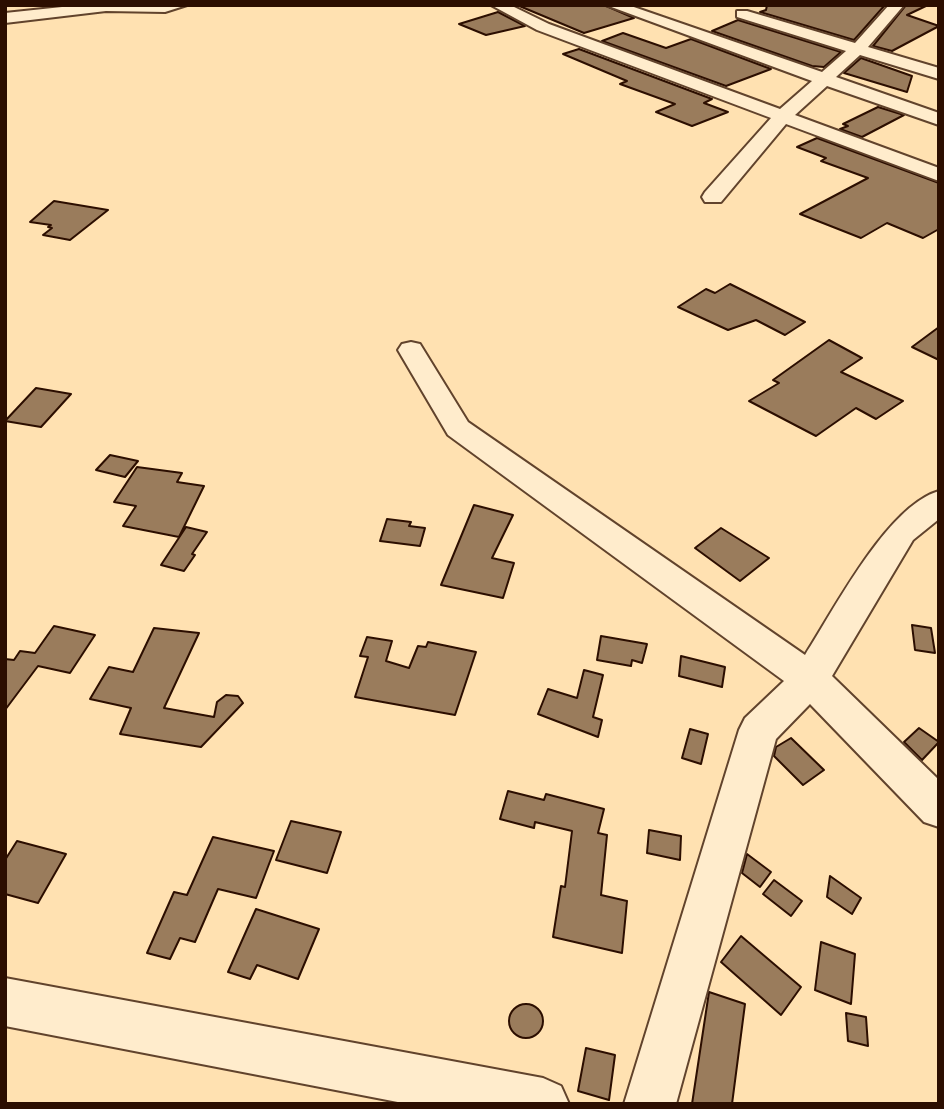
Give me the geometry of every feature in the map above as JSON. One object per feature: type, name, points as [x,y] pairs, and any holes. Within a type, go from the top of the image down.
[{"type":"street","points":[[5,18],[106,7],[165,8],[180,5]]},
{"type":"street","points":[[498,5],[542,27],[939,175]]},
{"type":"street","points":[[612,5],[939,119]]},
{"type":"street","points":[[766,5],[741,14],[939,74]]},
{"type":"street","points":[[713,197],[783,116],[859,48],[897,5]]},
{"type":"street","points":[[411,350],[458,428],[810,679],[939,808]]},
{"type":"street","points":[[650,1104],[759,730],[810,679],[902,532],[939,502]]},
{"type":"street","points":[[5,1002],[543,1104]]},
{"type":"building","points":[[517,5],[604,5],[634,18],[584,33]]},
{"type":"building","points":[[767,5],[885,5],[854,40],[760,12],[766,10]]},
{"type":"building","points":[[906,5],[928,5],[907,15],[939,26],[892,51],[873,46]]},
{"type":"building","points":[[498,12],[525,26],[486,35],[459,24]]},
{"type":"building","points":[[738,20],[841,52],[824,67],[812,66],[712,31]]},
{"type":"building","points":[[623,33],[666,48],[691,39],[771,69],[726,86],[602,41]]},
{"type":"building","points":[[579,49],[712,99],[704,103],[728,112],[692,126],[656,112],[675,104],[620,84],[627,81],[563,54]]},
{"type":"building","points":[[861,58],[912,76],[907,92],[844,73]]},
{"type":"building","points":[[878,107],[904,115],[862,137],[840,129],[848,126],[843,124]]},
{"type":"building","points":[[817,138],[939,183],[939,229],[923,238],[887,223],[861,238],[800,214],[868,178],[821,161],[826,158],[797,147]]},
{"type":"building","points":[[54,201],[108,210],[70,240],[43,235],[52,228],[48,227],[51,225],[30,222]]},
{"type":"building","points":[[730,284],[805,322],[785,335],[756,320],[728,330],[678,307],[706,289],[715,293]]},
{"type":"building","points":[[939,327],[939,360],[912,347]]},
{"type":"building","points":[[829,340],[862,358],[841,372],[903,401],[876,419],[856,408],[816,436],[749,401],[779,383],[773,380]]},
{"type":"building","points":[[36,388],[71,394],[41,427],[5,421]]},
{"type":"building","points":[[110,455],[138,461],[125,477],[96,470]]},
{"type":"building","points":[[137,467],[182,473],[177,482],[204,486],[179,537],[123,526],[136,506],[114,502]]},
{"type":"building","points":[[474,505],[513,515],[492,558],[514,563],[503,598],[441,585]]},
{"type":"building","points":[[387,519],[411,522],[409,526],[425,528],[420,546],[380,541]]},
{"type":"building","points":[[186,527],[207,532],[192,554],[195,555],[184,571],[161,565]]},
{"type":"building","points":[[721,528],[769,558],[740,581],[695,548]]},
{"type":"building","points":[[912,625],[931,628],[935,653],[915,650]]},
{"type":"building","points":[[54,626],[95,635],[70,673],[38,666],[5,710],[5,659],[14,660],[20,651],[35,653]]},
{"type":"building","points":[[154,628],[199,633],[164,708],[214,717],[217,702],[226,695],[238,696],[243,703],[201,747],[120,734],[131,708],[90,699],[109,667],[133,672]]},
{"type":"building","points":[[601,636],[647,644],[642,663],[632,660],[631,666],[597,660]]},
{"type":"building","points":[[367,637],[392,641],[386,661],[409,668],[418,646],[426,647],[428,642],[476,652],[455,715],[355,697],[368,657],[360,656]]},
{"type":"building","points":[[681,656],[725,667],[722,687],[679,676]]},
{"type":"building","points":[[584,670],[603,675],[593,717],[602,720],[598,737],[538,714],[548,689],[577,698]]},
{"type":"building","points":[[919,728],[939,742],[922,760],[904,742]]},
{"type":"building","points":[[690,729],[708,734],[701,764],[682,758]]},
{"type":"building","points":[[791,738],[824,770],[803,785],[774,756],[776,747]]},
{"type":"building","points":[[508,791],[544,800],[546,794],[604,809],[598,833],[607,835],[601,895],[627,901],[622,953],[553,937],[561,886],[565,887],[572,831],[535,822],[534,828],[500,819]]},
{"type":"building","points":[[291,821],[341,832],[327,873],[276,860]]},
{"type":"building","points":[[649,830],[681,836],[680,860],[647,853]]},
{"type":"building","points":[[213,837],[274,851],[256,898],[218,889],[195,942],[180,938],[170,959],[147,953],[174,892],[187,895]]},
{"type":"building","points":[[17,841],[66,854],[38,903],[5,894],[5,860]]},
{"type":"building","points":[[747,854],[771,872],[760,887],[742,873]]},
{"type":"building","points":[[830,876],[861,898],[852,914],[827,897]]},
{"type":"building","points":[[774,880],[802,901],[791,916],[763,894]]},
{"type":"building","points":[[256,909],[319,929],[298,979],[257,965],[250,979],[228,972]]},
{"type":"building","points":[[741,936],[801,987],[781,1015],[721,962]]},
{"type":"building","points":[[821,942],[855,954],[851,1004],[815,990]]},
{"type":"building","points":[[709,992],[745,1004],[732,1104],[692,1104]]},
{"type":"building","points":[[526,1004],[538,1009],[543,1021],[538,1033],[526,1038],[514,1033],[509,1021],[514,1009]]},
{"type":"building","points":[[846,1013],[866,1017],[868,1046],[848,1041]]},
{"type":"building","points":[[586,1048],[615,1055],[609,1100],[578,1091]]}]
